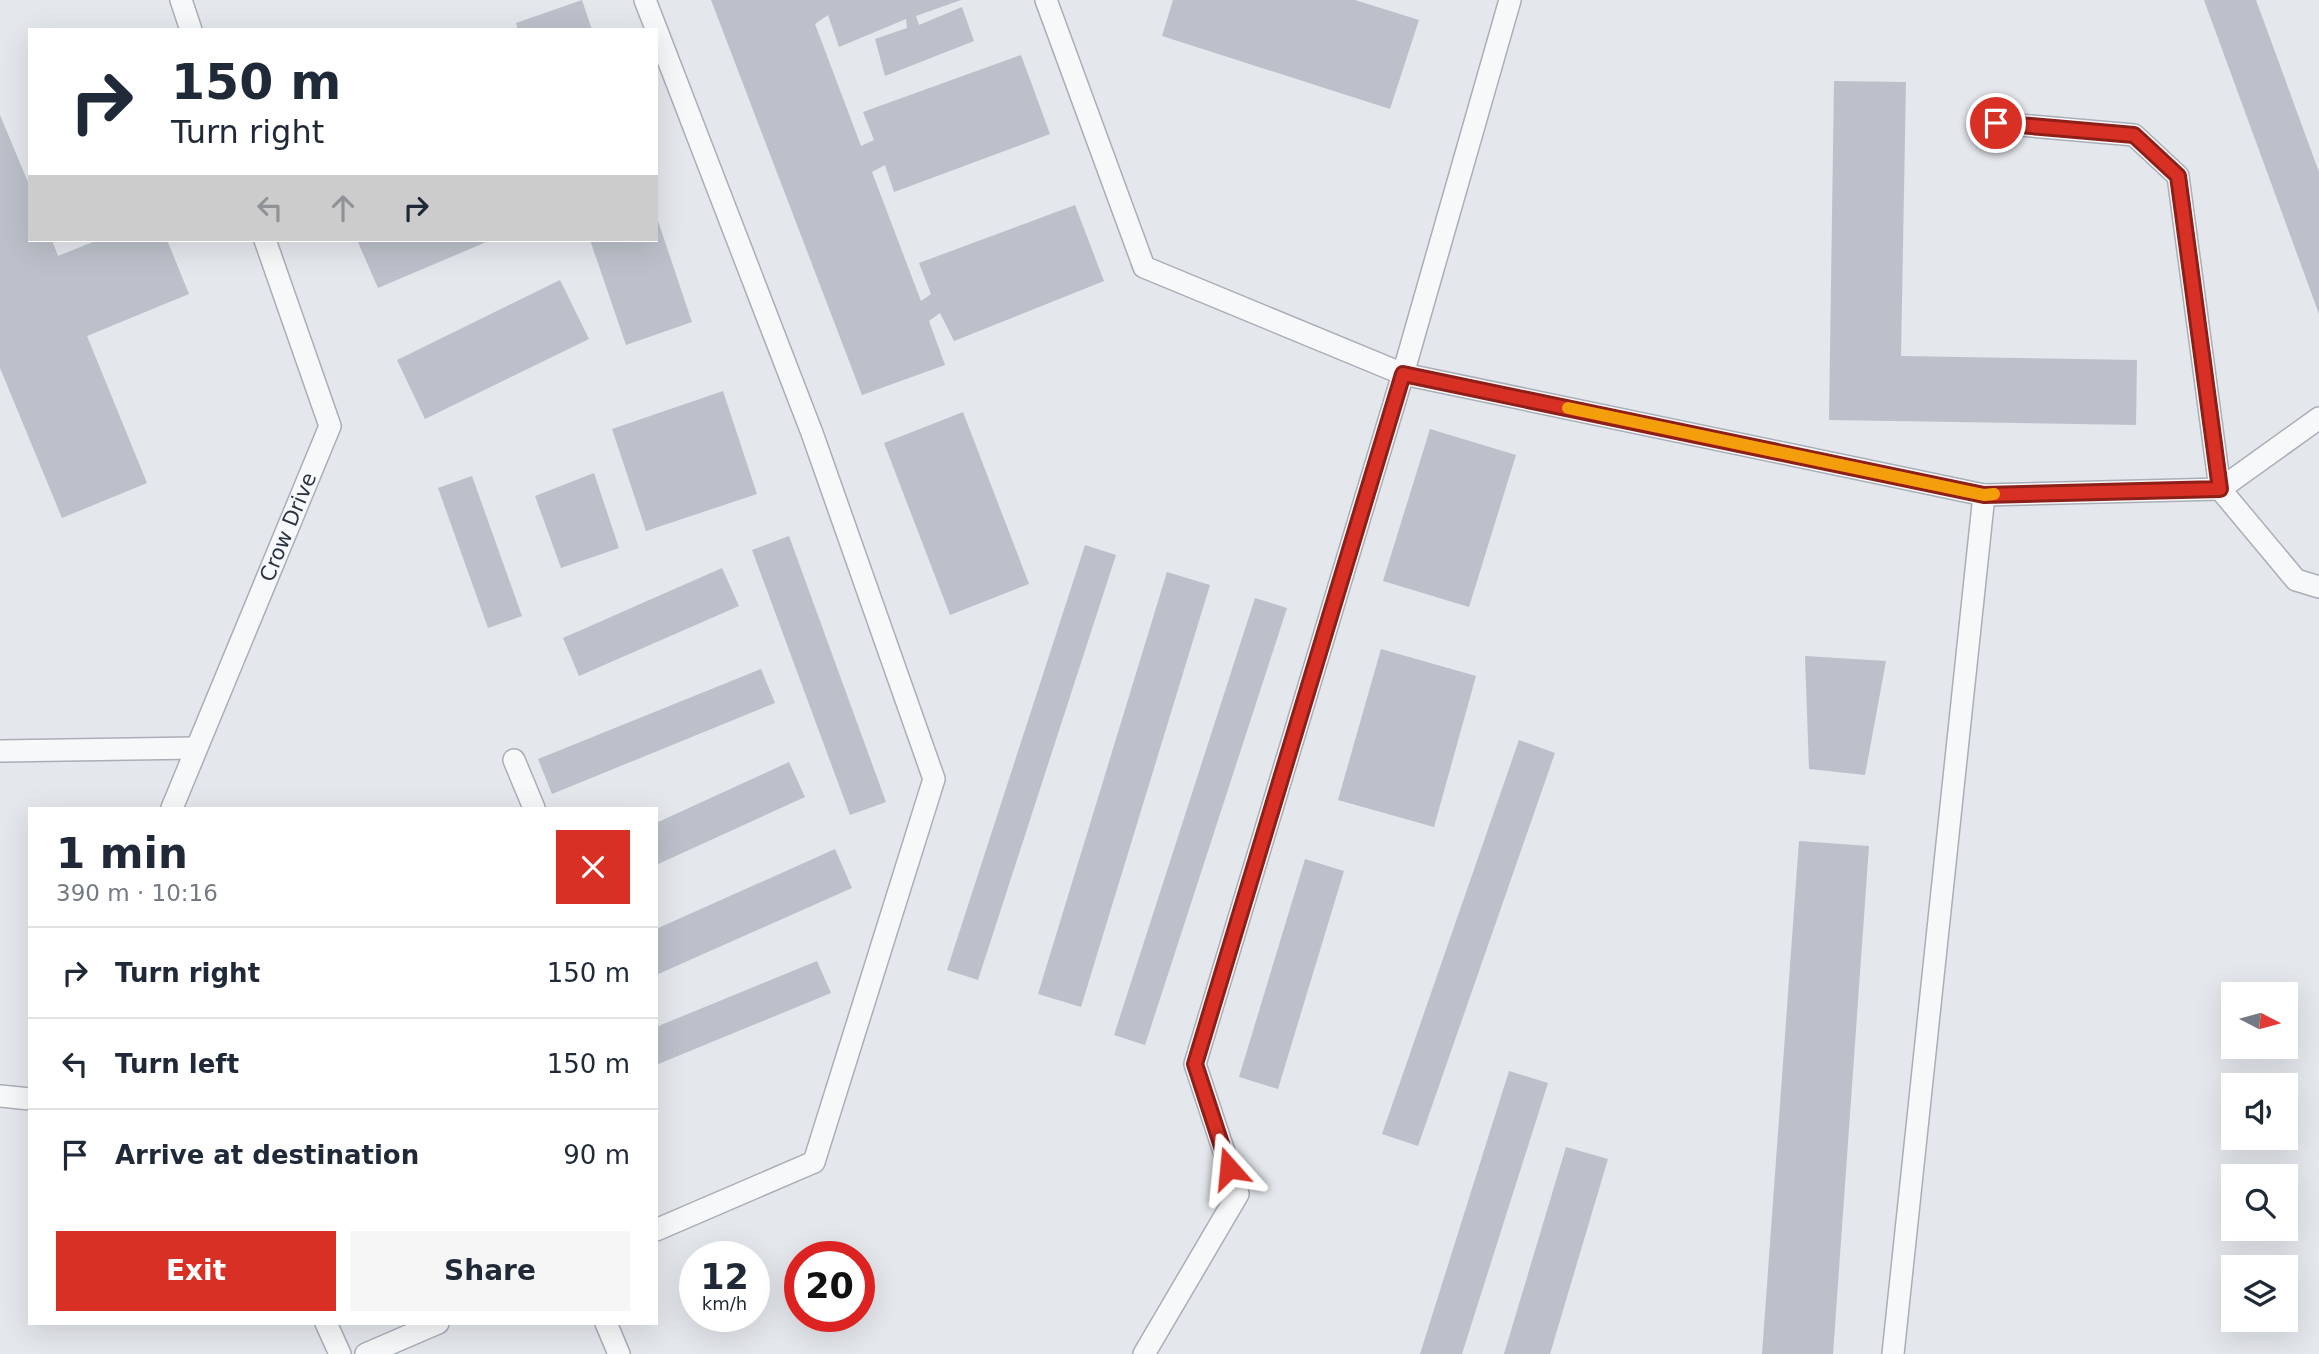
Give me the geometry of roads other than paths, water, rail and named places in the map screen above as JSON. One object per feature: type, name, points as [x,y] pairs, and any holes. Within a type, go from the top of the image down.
[{"type":"lane","points":[[181,0],[190,28]]},
{"type":"lane","points":[[645,0],[656,28]]},
{"type":"lane","points":[[1046,0],[1144,267],[1403,374],[1984,495],[2220,489],[2319,418]]},
{"type":"lane","points":[[1144,1354],[1238,1194],[1195,1064],[1403,374],[1510,0]]},
{"type":"lane","points":[[658,34],[812,433],[933,779],[814,1162],[658,1229]]},
{"type":"lane","points":[[1996,123],[2134,135],[2178,176],[2220,489],[2296,580],[2319,587]]},
{"type":"lane","name":"Crow Drive","points":[[172,807],[330,426],[266,242]]},
{"type":"lane","points":[[1893,1354],[1984,495]]},
{"type":"lane","points":[[0,751],[196,748]]},
{"type":"lane","points":[[514,760],[534,807]]},
{"type":"lane","points":[[0,1096],[28,1099]]},
{"type":"lane","points":[[327,1325],[340,1354]]},
{"type":"lane","points":[[366,1354],[433,1325]]},
{"type":"lane","points":[[607,1325],[619,1354]]}]
